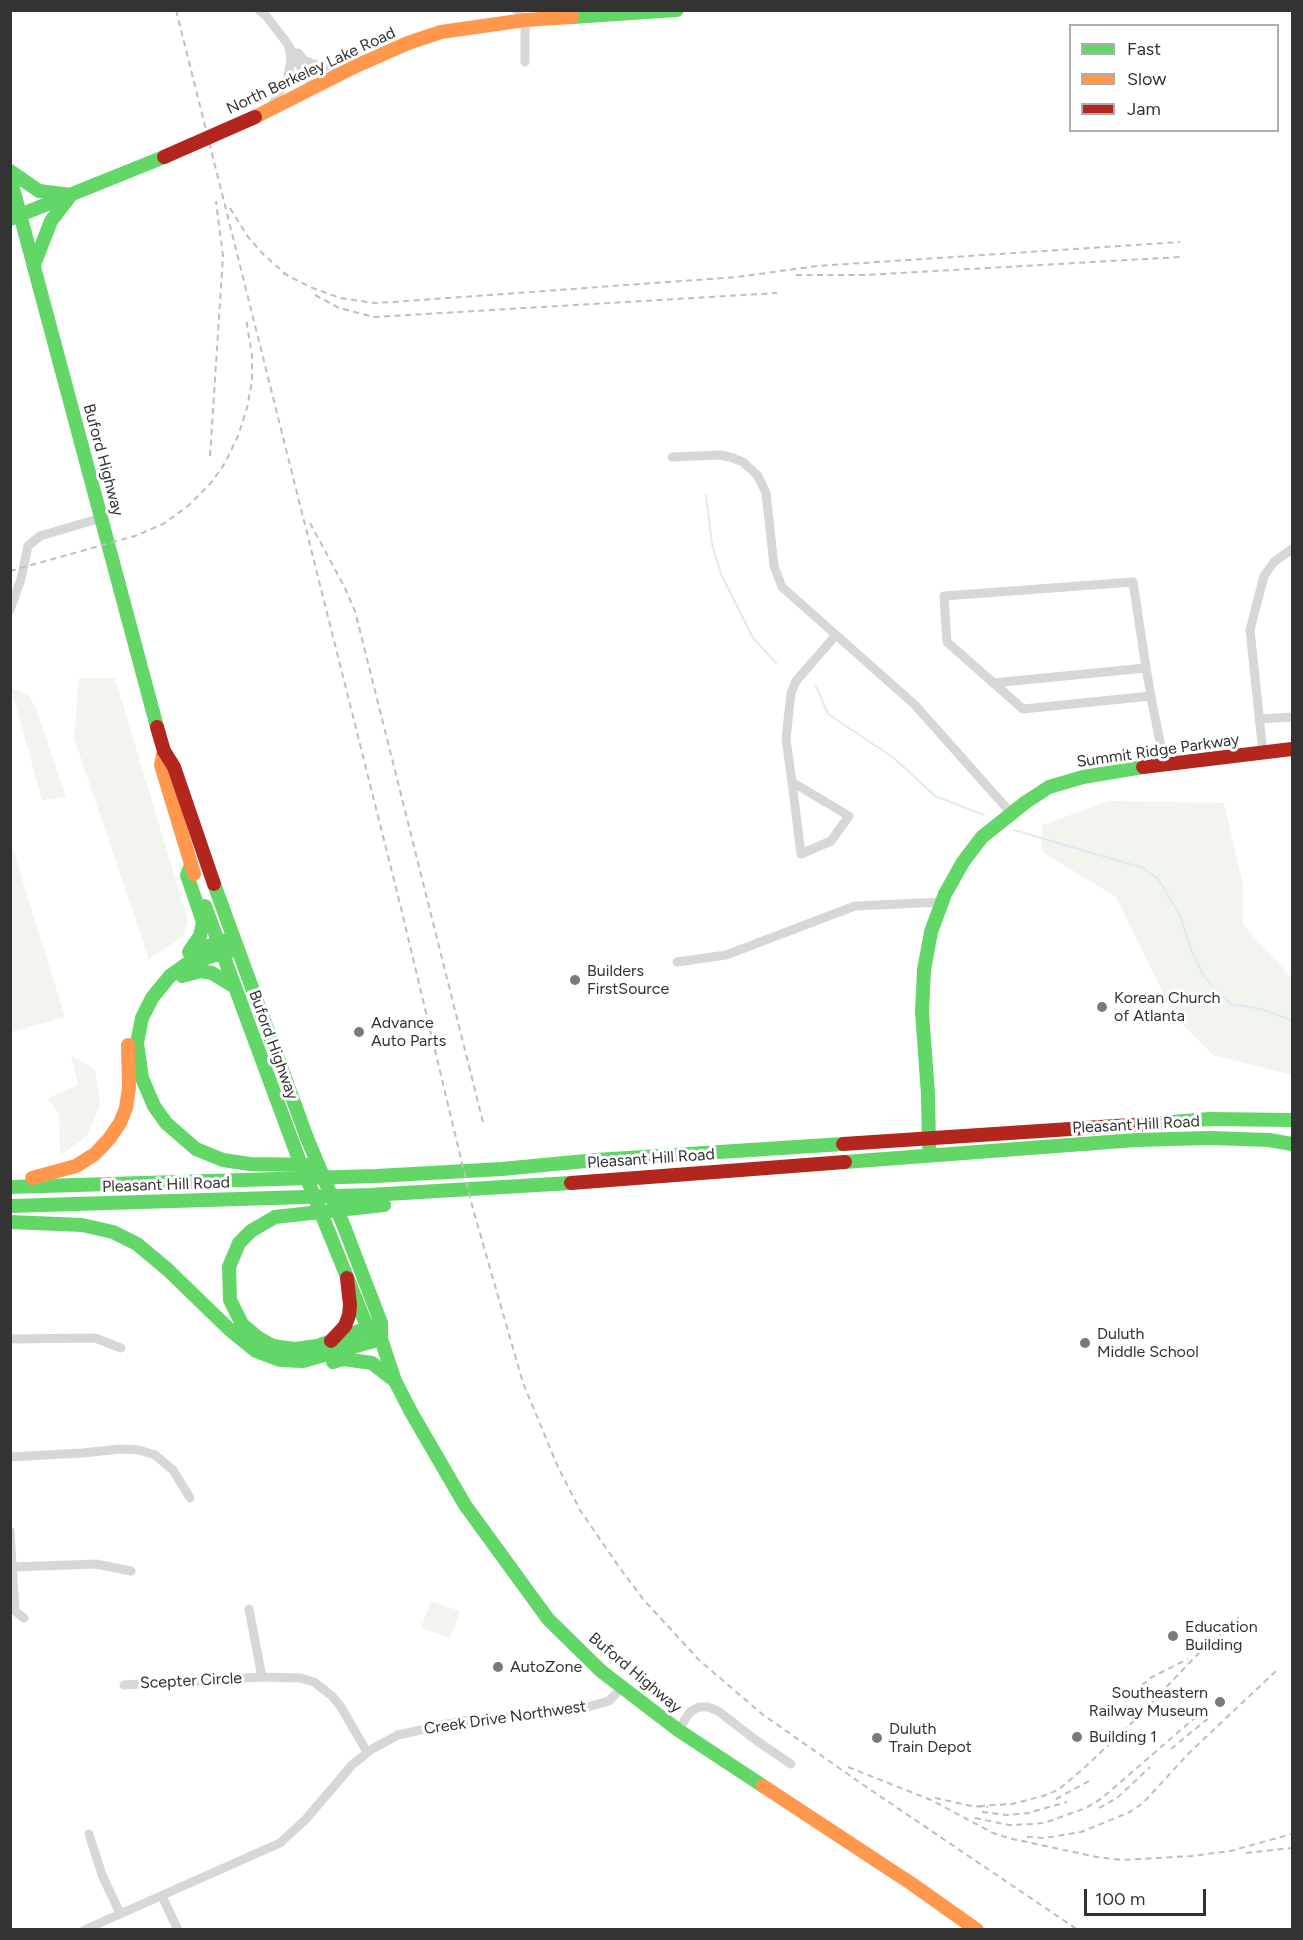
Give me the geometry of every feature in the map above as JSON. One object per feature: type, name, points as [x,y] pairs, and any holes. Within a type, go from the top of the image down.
[{"type":"main road","name":"North Berkeley Lake Road","points":[[16,217],[164,157],[269,111],[356,66],[408,43],[441,32],[521,15],[677,10]]},
{"type":"main road","points":[[10,171],[39,191],[71,195]]},
{"type":"main road","name":"Buford Highway","points":[[10,177],[16,217],[34,265],[164,751],[174,767],[235,944],[307,1138],[381,1323],[381,1339],[395,1381],[426,1440],[465,1505],[500,1556],[548,1619],[601,1671],[678,1730],[977,1929]]},
{"type":"main road","points":[[34,265],[51,221],[71,195]]},
{"type":"main road","name":"Summit Ridge Parkway","points":[[929,1155],[928,1094],[922,1012],[924,970],[932,932],[942,902],[963,862],[982,837],[1011,813],[1049,787],[1071,780],[1119,770],[1293,749]]},
{"type":"main road","name":"Buford Highway","points":[[164,751],[161,765],[191,865],[220,948],[292,1144],[368,1329]]},
{"type":"main road","points":[[10,1185],[76,1166],[96,1154],[120,1123],[126,1108],[129,1088],[128,1036],[134,1011],[144,991],[160,972],[189,952],[200,936],[203,922],[187,875],[191,865]]},
{"type":"main road","points":[[189,952],[235,944]]},
{"type":"main road","points":[[220,948],[188,963],[170,976],[152,998],[142,1018],[137,1042],[142,1078],[154,1106],[166,1123],[196,1149],[223,1160],[250,1164],[502,1169]]},
{"type":"main road","points":[[142,1078],[143,1040],[148,1019],[156,1001],[172,982],[185,974],[201,971],[212,973],[235,987]]},
{"type":"main road","name":"Pleasant Hill Road","points":[[10,1185],[376,1176],[1210,1119],[1293,1120]]},
{"type":"main road","name":"Pleasant Hill Road","points":[[10,1206],[370,1195],[547,1185],[1136,1140],[1209,1138],[1269,1140],[1293,1144]]},
{"type":"main road","points":[[381,1323],[317,1346],[295,1350],[273,1346],[256,1337],[242,1324],[230,1300],[229,1267],[239,1243],[251,1231],[275,1216],[492,1194],[547,1185]]},
{"type":"main road","points":[[10,1222],[82,1225],[113,1232],[137,1244],[167,1269],[230,1330],[256,1351],[279,1360],[303,1362],[381,1339]]},
{"type":"main road","points":[[167,1269],[201,1316],[242,1353],[264,1365],[283,1370],[305,1370],[343,1359],[357,1359],[372,1363],[395,1381]]},
{"type":"main road","points":[[331,1341],[345,1326],[349,1315],[347,1278]]},
{"type":"main road","points":[[368,1329],[381,1339]]},
{"type":"street","points":[[259,10],[305,61],[320,66],[356,66]]},
{"type":"street","points":[[521,15],[525,62]]},
{"type":"street","points":[[287,43],[313,89]]},
{"type":"street","points":[[269,111],[288,77],[291,59],[287,43]]},
{"type":"street","points":[[672,457],[720,454],[743,462],[758,476],[766,493],[774,566],[782,587],[915,705],[1011,813]]},
{"type":"street","points":[[10,610],[21,579],[28,546],[40,536],[101,518]]},
{"type":"street","points":[[1263,753],[1250,630],[1264,576],[1274,562],[1293,549]]},
{"type":"street","points":[[1151,696],[1023,709],[947,642],[944,596],[1133,582],[1146,668],[1165,765]]},
{"type":"street","points":[[792,782],[849,816],[831,842],[801,854],[786,739],[791,693],[796,681],[836,635]]},
{"type":"street","points":[[993,683],[1146,668]]},
{"type":"street","points":[[1259,719],[1293,717]]},
{"type":"street","points":[[677,962],[726,955],[855,906],[942,902]]},
{"type":"street","points":[[10,1339],[95,1338],[121,1348]]},
{"type":"street","points":[[10,1457],[121,1449],[140,1450],[155,1455],[173,1470],[190,1498]]},
{"type":"street","points":[[10,1531],[15,1611],[24,1618]]},
{"type":"street","points":[[12,1567],[96,1564],[131,1570]]},
{"type":"street","name":"Scepter Circle","points":[[124,1685],[262,1677],[249,1609]]},
{"type":"street","points":[[262,1677],[300,1678],[324,1688],[341,1707],[367,1752]]},
{"type":"street","name":"Creek Drive Northwest","points":[[84,1929],[280,1843],[306,1818],[352,1765],[367,1752],[391,1738],[410,1731],[461,1721],[570,1712],[609,1701],[622,1687]]},
{"type":"street","points":[[678,1730],[690,1712],[699,1707],[708,1707],[718,1711],[791,1764]]},
{"type":"street","points":[[89,1834],[102,1875],[120,1913]]},
{"type":"street","points":[[162,1896],[178,1929]]},
{"type":"shaded area","points":[[79,678],[115,678],[188,921],[184,936],[149,959],[74,738]]},
{"type":"shaded area","points":[[11,688],[28,694],[37,711],[66,797],[42,800]]},
{"type":"shaded area","points":[[1110,801],[1224,803],[1243,885],[1243,925],[1292,978],[1292,1075],[1213,1055],[1175,1017],[1116,897],[1041,851],[1042,825]]},
{"type":"shaded area","points":[[11,843],[65,1017],[10,1032]]},
{"type":"shaded area","points":[[71,1055],[95,1070],[100,1104],[88,1135],[60,1156],[59,1115],[48,1098],[78,1085]]},
{"type":"shaded area","points":[[431,1601],[460,1611],[450,1638],[421,1628]]},
{"type":"waterway","points":[[706,495],[712,544],[721,574],[753,638],[776,663]]},
{"type":"waterway","points":[[816,686],[828,714],[894,758],[935,796],[984,815]]},
{"type":"waterway","points":[[1014,830],[1143,868],[1157,878],[1165,890],[1181,918],[1202,973],[1215,990],[1231,1004],[1261,1009],[1292,1020]]},
{"type":"railway","points":[[176,10],[400,904],[473,1209],[523,1383],[558,1467],[580,1510],[619,1567],[643,1599],[699,1660],[762,1714],[1078,1930]]},
{"type":"railway","points":[[210,456],[223,256],[216,201]]},
{"type":"railway","points":[[230,208],[248,237],[290,278]]},
{"type":"railway","points":[[283,273],[310,287],[340,298],[375,303],[737,277],[817,266],[1180,242]]},
{"type":"railway","points":[[796,275],[865,275],[1181,257]]},
{"type":"railway","points":[[315,295],[339,308],[374,317],[777,293]]},
{"type":"railway","points":[[10,571],[135,536],[163,524],[188,506],[211,483],[225,463],[238,436],[247,408],[252,381],[252,356],[246,318]]},
{"type":"railway","points":[[310,523],[355,611],[483,1122]]},
{"type":"railway","points":[[979,1806],[1012,1804],[1058,1790],[1138,1717],[1194,1658],[1239,1617]]},
{"type":"railway","points":[[1125,1698],[1152,1677],[1188,1659]]},
{"type":"railway","points":[[1027,1837],[1044,1838],[1081,1832],[1130,1812],[1143,1803],[1190,1752],[1277,1670]]},
{"type":"railway","points":[[1180,1698],[1189,1692]]},
{"type":"railway","points":[[975,1818],[1009,1825],[1035,1824],[1086,1808],[1102,1798],[1197,1716]]},
{"type":"railway","points":[[1171,1749],[1211,1716]]},
{"type":"railway","points":[[848,1767],[931,1800],[993,1833],[1097,1857],[1122,1860],[1192,1856],[1230,1851],[1292,1834]]},
{"type":"railway","points":[[1099,1808],[1117,1798],[1150,1767]]},
{"type":"railway","points":[[1056,1799],[1091,1780]]},
{"type":"railway","points":[[935,1798],[988,1807]]},
{"type":"railway","points":[[982,1812],[1007,1815],[1028,1813],[1067,1802]]},
{"type":"railway","points":[[1246,1853],[1292,1848]]},
{"type":"traffic: fast","points":[[572,17],[677,10]]},
{"type":"traffic: fast","points":[[10,219],[164,157]]},
{"type":"traffic: fast","points":[[10,171],[39,191],[71,195]]},
{"type":"traffic: fast","points":[[10,177],[157,727]]},
{"type":"traffic: fast","points":[[34,265],[51,221],[71,195]]},
{"type":"traffic: fast","points":[[929,1147],[922,1012],[924,970],[931,932],[945,894],[963,862],[982,837],[1049,787],[1083,777],[1143,767]]},
{"type":"traffic: fast","points":[[189,952],[200,936],[203,922],[187,875],[191,865]]},
{"type":"traffic: fast","points":[[214,884],[307,1138]]},
{"type":"traffic: fast","points":[[205,906],[298,1157]]},
{"type":"traffic: fast","points":[[190,952],[234,938]]},
{"type":"traffic: fast","points":[[237,949],[188,963],[170,976],[152,998],[142,1018],[137,1043],[142,1078],[154,1106],[166,1123],[196,1149],[223,1160],[250,1164],[318,1165]]},
{"type":"traffic: fast","points":[[182,976],[201,971],[212,973],[235,987]]},
{"type":"traffic: fast","points":[[1146,1124],[1210,1119],[1292,1120]]},
{"type":"traffic: fast","points":[[307,1138],[345,1229]]},
{"type":"traffic: fast","points":[[845,1162],[1136,1140],[1210,1138],[1269,1140],[1292,1144]]},
{"type":"traffic: fast","points":[[10,1187],[376,1176],[843,1144]]},
{"type":"traffic: fast","points":[[298,1157],[330,1235]]},
{"type":"traffic: fast","points":[[10,1206],[370,1195],[571,1183]]},
{"type":"traffic: fast","points":[[381,1323],[317,1346],[295,1349],[273,1346],[257,1337],[242,1324],[230,1300],[229,1267],[239,1243],[251,1231],[275,1217],[384,1205]]},
{"type":"traffic: fast","points":[[10,1222],[82,1225],[113,1232],[137,1244],[167,1269],[230,1330],[256,1351],[280,1360],[303,1361],[381,1339]]},
{"type":"traffic: fast","points":[[345,1229],[381,1323],[381,1339],[395,1381],[411,1412],[465,1505],[548,1619],[601,1671],[678,1730],[763,1786]]},
{"type":"traffic: fast","points":[[330,1235],[368,1329],[376,1335]]},
{"type":"traffic: fast","points":[[333,1362],[343,1359],[372,1363],[395,1381]]},
{"type":"traffic: slow","points":[[255,117],[356,66],[408,43],[441,32],[525,20],[572,17]]},
{"type":"traffic: slow","points":[[164,751],[161,765],[194,874]]},
{"type":"traffic: slow","points":[[32,1178],[76,1166],[95,1154],[109,1139],[120,1123],[126,1108],[129,1088],[128,1045]]},
{"type":"traffic: slow","points":[[763,1786],[912,1884],[977,1930]]},
{"type":"traffic: jam","points":[[164,157],[255,117]]},
{"type":"traffic: jam","points":[[157,727],[164,751],[174,767],[214,884]]},
{"type":"traffic: jam","points":[[1143,767],[1292,749]]},
{"type":"traffic: jam","points":[[843,1144],[1146,1124]]},
{"type":"traffic: jam","points":[[571,1183],[845,1162]]},
{"type":"traffic: jam","points":[[331,1341],[345,1326],[349,1315],[347,1278]]},
{"type":"place","name":"Builders FirstSource","points":[[575,980]]},
{"type":"place","name":"Korean Church of Atlanta","points":[[1102,1007]]},
{"type":"place","name":"Advance Auto Parts","points":[[359,1032]]},
{"type":"place","name":"Duluth Middle School","points":[[1085,1343]]},
{"type":"place","name":"Education Building","points":[[1173,1636]]},
{"type":"place","name":"AutoZone","points":[[498,1667]]},
{"type":"place","name":"Southeastern Railway Museum","points":[[1220,1702]]},
{"type":"place","name":"Building 1","points":[[1077,1737]]},
{"type":"place","name":"Duluth Train Depot","points":[[877,1738]]}]
